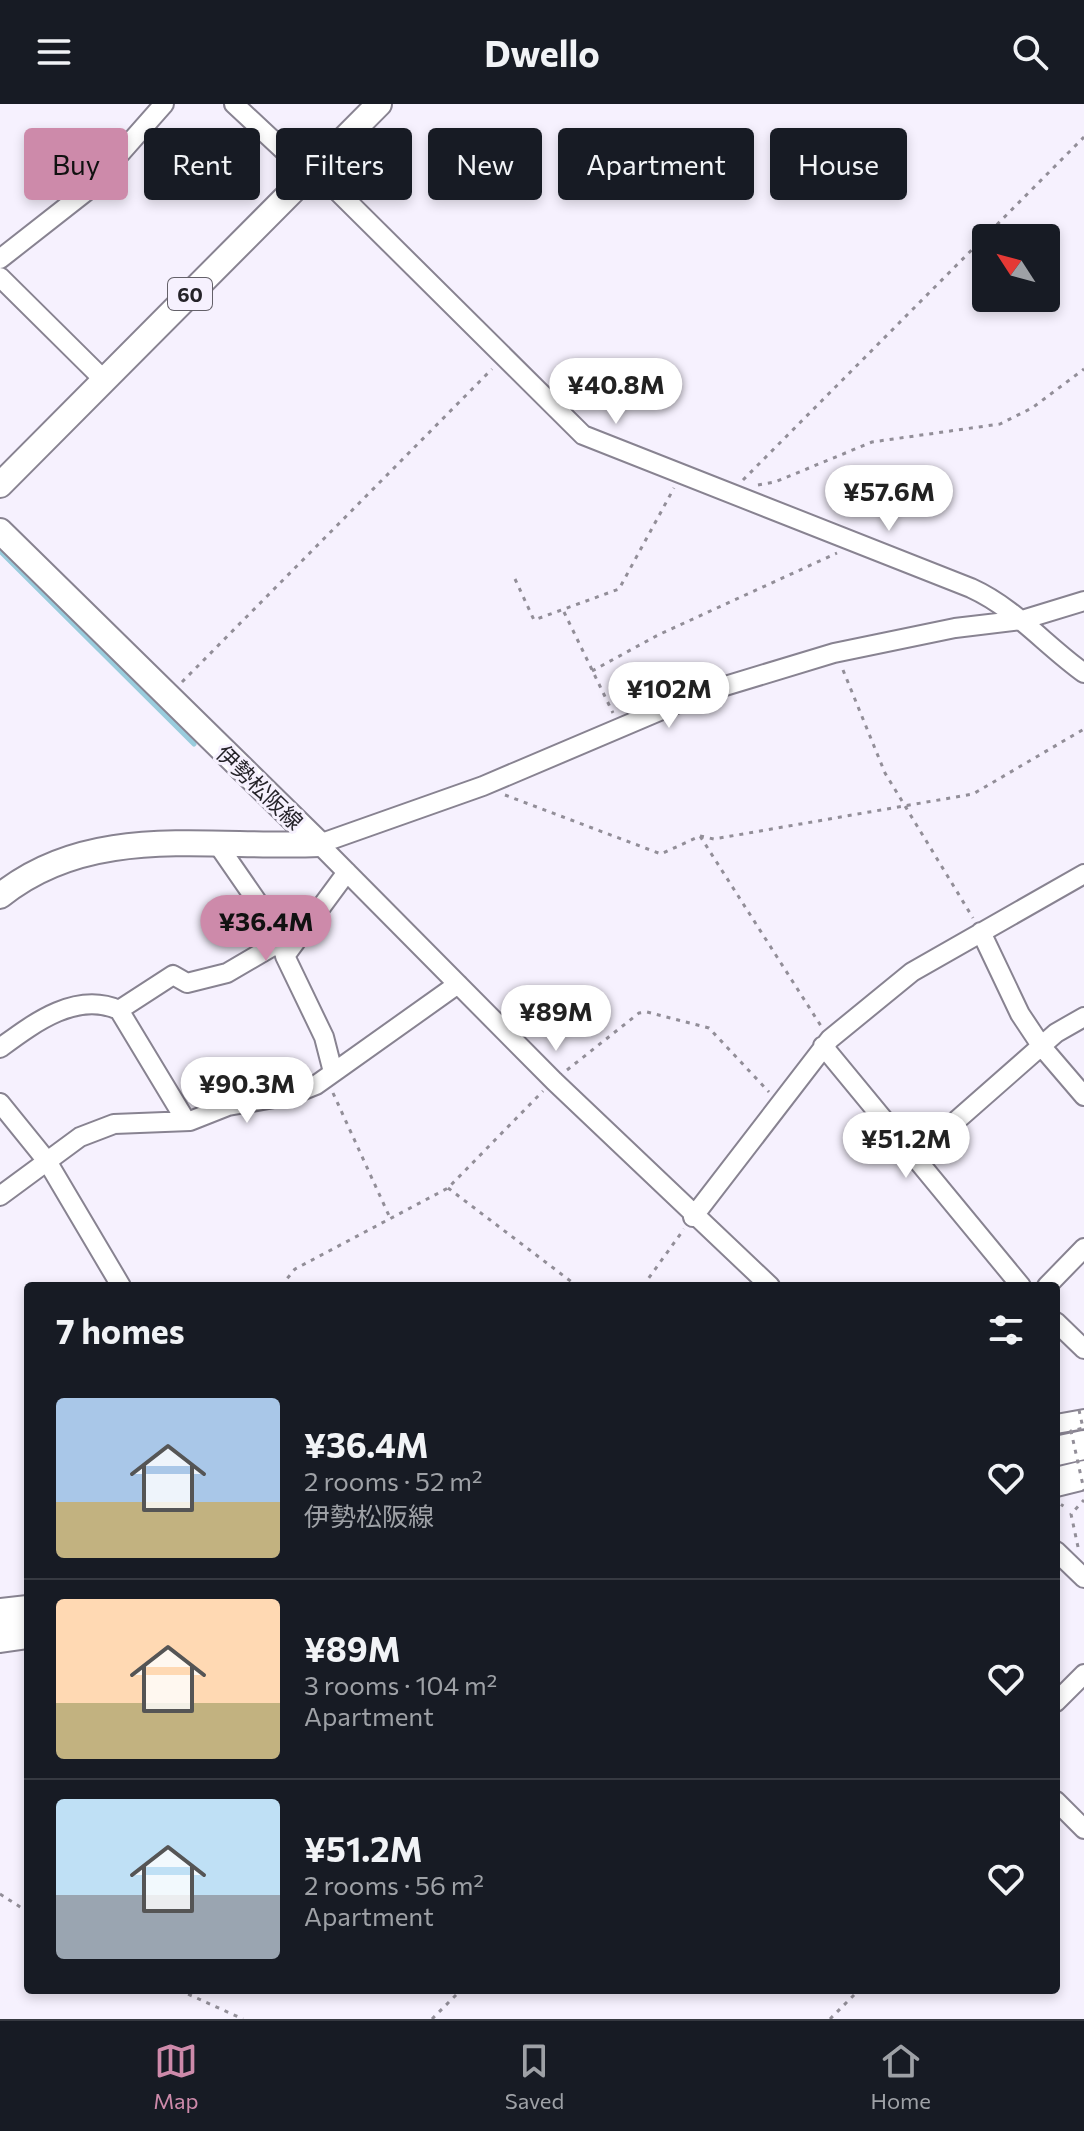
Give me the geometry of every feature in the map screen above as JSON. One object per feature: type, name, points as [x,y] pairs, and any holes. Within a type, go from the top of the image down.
[{"type":"highway","points":[[1060,1450],[1084,1445]]},
{"type":"highway","points":[[1060,1481],[1084,1475]]},
{"type":"highway","points":[[0,1613],[24,1610]]},
{"type":"highway","points":[[0,1638],[24,1635]]},
{"type":"main road","name":"60","points":[[355,128],[379,104]]},
{"type":"main road","name":"60","points":[[0,485],[284,200]]},
{"type":"main road","name":"伊勢松阪線","points":[[0,531],[319,844]]},
{"type":"main road","name":"伊勢松阪線","points":[[0,896],[33,873],[84,853],[145,843],[319,844]]},
{"type":"street","points":[[0,259],[88,190],[164,104]]},
{"type":"street","points":[[234,104],[276,141]]},
{"type":"street","points":[[341,200],[583,435],[981,592],[1001,602],[1044,644],[1084,673]]},
{"type":"street","points":[[0,277],[104,380]]},
{"type":"street","points":[[766,1282],[693,1217],[554,1081],[319,844],[483,786],[702,693],[834,653],[955,628],[1022,620],[1084,601]]},
{"type":"street","points":[[218,845],[274,926],[324,1037],[330,1075]]},
{"type":"street","points":[[119,1010],[173,975],[187,983],[227,973],[283,949],[347,872]]},
{"type":"street","points":[[693,1217],[826,1042],[912,972],[1054,895],[1084,874]]},
{"type":"street","points":[[981,932],[1020,1014],[1042,1047],[1084,1096]]},
{"type":"street","points":[[0,1196],[80,1137],[114,1124],[144,1120],[186,1121],[228,1106],[291,1095],[330,1075],[458,984]]},
{"type":"street","points":[[0,1048],[27,1028],[63,1009],[90,1003],[119,1010],[186,1121]]},
{"type":"street","points":[[915,1157],[1056,1033],[1084,1017]]},
{"type":"street","points":[[826,1042],[1018,1282]]},
{"type":"street","points":[[0,1103],[47,1161],[119,1282]]},
{"type":"street","points":[[1051,1282],[1084,1248]]},
{"type":"street","points":[[1060,1326],[1084,1349]]},
{"type":"street","points":[[1060,1422],[1082,1414]]},
{"type":"street","points":[[1060,1555],[1078,1573]]},
{"type":"street","points":[[1060,1698],[1084,1674]]},
{"type":"street","points":[[1060,1805],[1084,1829]]},
{"type":"path","points":[[1084,137],[739,483],[748,487],[775,482],[890,438],[1000,424],[1032,408],[1084,371]]},
{"type":"path","points":[[168,696],[503,358]]},
{"type":"path","points":[[515,579],[534,620],[564,612],[619,589],[682,475]]},
{"type":"path","points":[[592,671],[715,607],[859,544]]},
{"type":"path","points":[[564,612],[620,728]]},
{"type":"path","points":[[834,653],[885,773],[981,932]]},
{"type":"path","points":[[483,786],[661,854],[700,836],[714,839],[973,794],[1084,729]]},
{"type":"path","points":[[700,836],[826,1042]]},
{"type":"path","points":[[284,1282],[295,1269],[448,1188],[554,1081],[639,1013],[647,1012],[709,1028],[780,1103]]},
{"type":"path","points":[[330,1075],[391,1220]]},
{"type":"path","points":[[448,1188],[572,1282]]},
{"type":"path","points":[[646,1282],[693,1217]]},
{"type":"path","points":[[1082,1414],[1083,1428],[1071,1431],[1084,1490]]},
{"type":"path","points":[[1078,1573],[1080,1557],[1071,1514],[1084,1500]]},
{"type":"path","points":[[0,1894],[24,1909]]},
{"type":"path","points":[[188,1994],[243,2019]]},
{"type":"path","points":[[432,2019],[457,1994]]},
{"type":"path","points":[[830,2019],[855,1994]]},
{"type":"waterway","points":[[0,551],[194,744]]}]
